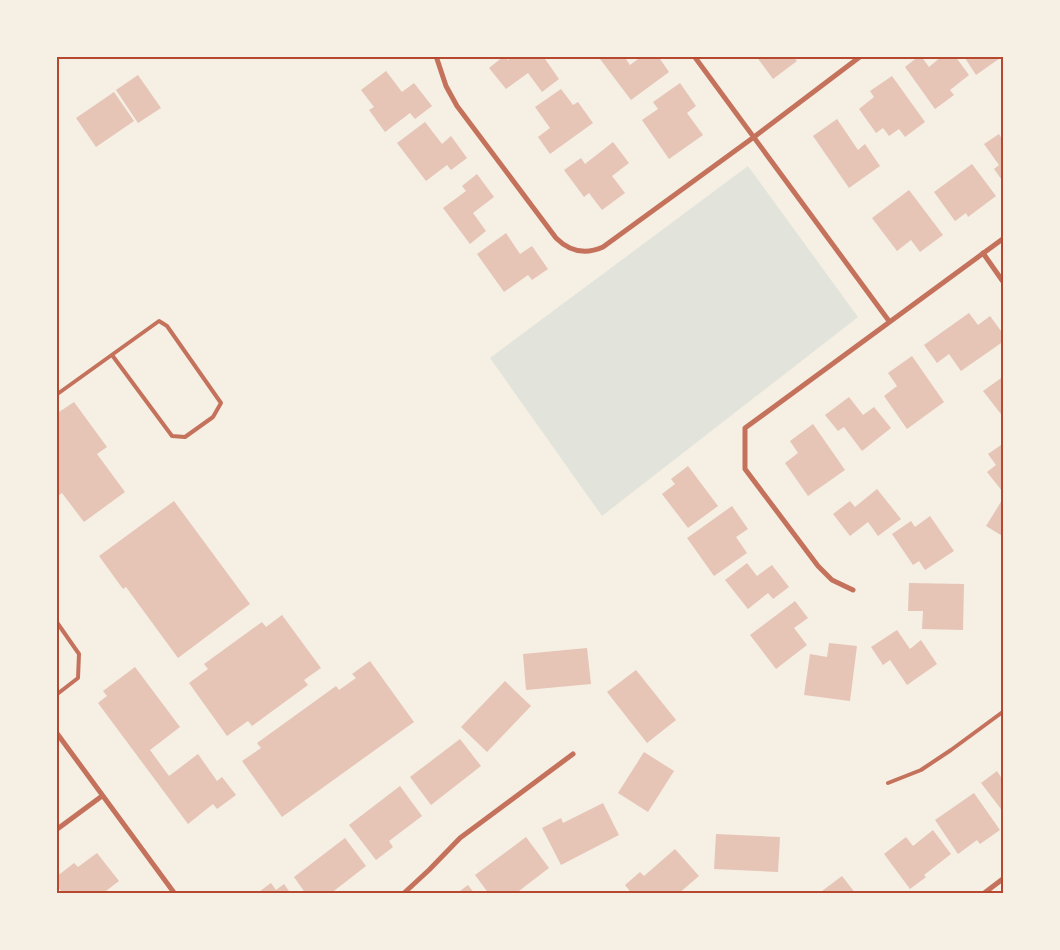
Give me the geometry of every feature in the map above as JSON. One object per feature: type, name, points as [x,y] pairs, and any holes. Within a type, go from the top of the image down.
[{"type":"street","points":[[436,56],[446,86],[457,106],[556,238],[573,251],[585,253],[603,248],[861,56]]},
{"type":"street","points":[[694,56],[889,321]]},
{"type":"street","points":[[853,590],[832,580],[818,566],[744,469],[746,428],[1004,238]]},
{"type":"street","points":[[982,253],[1004,283]]},
{"type":"street","points":[[56,732],[175,894]]},
{"type":"street","points":[[403,894],[460,838],[573,754]]},
{"type":"street","points":[[56,830],[102,796]]},
{"type":"street","points":[[983,894],[1004,878]]},
{"type":"lane","points":[[56,395],[112,354],[159,321],[167,326],[221,404],[213,417],[185,437],[172,436],[112,354]]},
{"type":"lane","points":[[56,621],[79,654],[78,678],[56,695]]},
{"type":"lane","points":[[888,783],[921,770],[1004,711]]},
{"type":"shaded area","points":[[748,166],[858,317],[602,516],[490,358]]},
{"type":"building","points":[[504,56],[508,60],[513,56],[543,56],[559,79],[542,92],[528,73],[506,89],[489,68]]},
{"type":"building","points":[[604,56],[624,56],[630,65],[642,56],[658,56],[669,72],[631,100],[600,59]]},
{"type":"building","points":[[756,56],[793,56],[797,61],[773,79]]},
{"type":"building","points":[[919,56],[929,67],[942,56],[955,56],[969,75],[950,90],[954,95],[935,109],[905,67]]},
{"type":"building","points":[[968,56],[1003,56],[976,75],[965,58]]},
{"type":"building","points":[[386,71],[402,92],[414,83],[432,106],[415,119],[410,113],[385,132],[369,110],[374,107],[361,90]]},
{"type":"building","points":[[138,75],[161,108],[138,123],[116,90]]},
{"type":"building","points":[[892,76],[925,122],[905,137],[899,129],[889,136],[883,128],[876,133],[859,109],[874,97],[870,91]]},
{"type":"building","points":[[680,83],[696,106],[687,113],[703,135],[669,159],[642,120],[658,109],[653,102]]},
{"type":"building","points":[[561,89],[573,105],[578,102],[593,123],[550,154],[538,137],[550,128],[535,107]]},
{"type":"building","points":[[114,92],[134,121],[96,147],[76,118]]},
{"type":"building","points":[[837,119],[858,150],[865,144],[880,166],[849,188],[813,136]]},
{"type":"building","points":[[425,122],[442,144],[451,136],[467,158],[451,170],[447,165],[426,181],[397,143]]},
{"type":"building","points":[[999,134],[1004,142],[1004,183],[994,169],[999,165],[984,144]]},
{"type":"building","points":[[613,142],[629,163],[612,176],[625,193],[602,210],[589,193],[584,197],[564,170],[581,158],[585,164]]},
{"type":"building","points":[[972,164],[996,196],[968,217],[966,213],[955,221],[934,192]]},
{"type":"building","points":[[477,174],[494,197],[473,213],[486,231],[470,244],[443,208],[466,191],[462,186]]},
{"type":"building","points":[[909,190],[943,235],[920,252],[911,240],[897,251],[872,218]]},
{"type":"building","points":[[506,233],[520,254],[532,246],[548,269],[532,280],[528,275],[504,292],[477,254]]},
{"type":"building","points":[[969,313],[978,325],[990,316],[1004,335],[1004,341],[961,371],[949,354],[937,363],[924,345]]},
{"type":"building","points":[[912,356],[944,402],[907,429],[884,396],[897,386],[888,373]]},
{"type":"building","points":[[1004,376],[1004,418],[983,391]]},
{"type":"building","points":[[849,397],[863,415],[874,407],[891,428],[862,451],[844,427],[838,431],[825,415]]},
{"type":"building","points":[[74,402],[107,447],[97,454],[125,492],[84,522],[62,493],[58,496],[56,494],[56,414]]},
{"type":"building","points":[[813,424],[845,470],[808,496],[785,463],[798,453],[790,441]]},
{"type":"building","points":[[1004,443],[1004,490],[1002,491],[987,472],[996,465],[988,454]]},
{"type":"building","points":[[688,466],[718,506],[688,528],[662,494],[675,484],[671,479]]},
{"type":"building","points":[[877,489],[901,519],[878,536],[868,522],[850,536],[833,514],[850,501],[855,507]]},
{"type":"building","points":[[1004,497],[1004,537],[986,526]]},
{"type":"building","points":[[174,501],[250,604],[178,658],[126,587],[123,589],[99,556]]},
{"type":"building","points":[[732,506],[748,529],[736,537],[747,553],[714,576],[687,538]]},
{"type":"building","points":[[930,516],[954,551],[925,570],[919,561],[913,565],[892,534],[911,521],[915,527]]},
{"type":"building","points":[[747,563],[757,576],[772,565],[789,587],[773,599],[768,593],[748,609],[725,580]]},
{"type":"building","points":[[909,583],[964,584],[963,630],[922,629],[923,611],[908,611]]},
{"type":"building","points":[[795,601],[808,618],[794,628],[807,645],[776,669],[750,635]]},
{"type":"building","points":[[282,615],[321,668],[304,680],[308,685],[252,726],[248,721],[227,736],[189,683],[208,669],[204,664],[262,622],[266,627]]},
{"type":"building","points":[[897,630],[910,649],[921,640],[937,664],[907,685],[890,660],[883,665],[871,647]]},
{"type":"building","points":[[829,643],[857,646],[850,701],[804,695],[810,654],[827,657]]},
{"type":"building","points":[[587,648],[591,684],[526,690],[523,654]]},
{"type":"building","points":[[370,661],[414,722],[282,817],[242,761],[261,748],[257,743],[336,686],[339,690],[356,678],[352,674]]},
{"type":"building","points":[[135,667],[180,727],[150,750],[169,776],[198,754],[217,781],[222,777],[236,795],[217,809],[213,804],[188,824],[98,703],[107,696],[103,691]]},
{"type":"building","points":[[636,670],[676,720],[647,743],[607,692]]},
{"type":"building","points":[[505,681],[531,706],[487,752],[461,727]]},
{"type":"building","points":[[460,739],[481,766],[431,805],[410,777]]},
{"type":"building","points":[[644,752],[674,771],[648,812],[618,793]]},
{"type":"building","points":[[997,771],[1004,779],[1004,813],[981,783]]},
{"type":"building","points":[[400,786],[422,816],[389,841],[393,847],[376,860],[349,825]]},
{"type":"building","points":[[974,793],[1000,830],[980,844],[977,840],[958,854],[935,820]]},
{"type":"building","points":[[603,803],[619,835],[561,865],[542,828],[561,818],[563,823]]},
{"type":"building","points":[[933,830],[951,854],[924,875],[926,877],[910,889],[884,854],[906,837],[913,846]]},
{"type":"building","points":[[716,834],[780,837],[778,872],[714,869]]},
{"type":"building","points":[[526,837],[549,868],[515,894],[489,894],[475,875]]},
{"type":"building","points":[[345,838],[366,866],[330,894],[306,894],[294,877]]},
{"type":"building","points":[[675,849],[699,876],[678,894],[632,894],[625,885],[640,872],[644,876]]},
{"type":"building","points":[[97,853],[119,881],[102,894],[63,894],[56,884],[56,877],[74,863],[78,867]]},
{"type":"building","points":[[842,876],[856,894],[818,894]]},
{"type":"building","points":[[271,883],[276,890],[284,884],[291,894],[256,894]]},
{"type":"building","points":[[468,885],[475,894],[456,894]]}]
